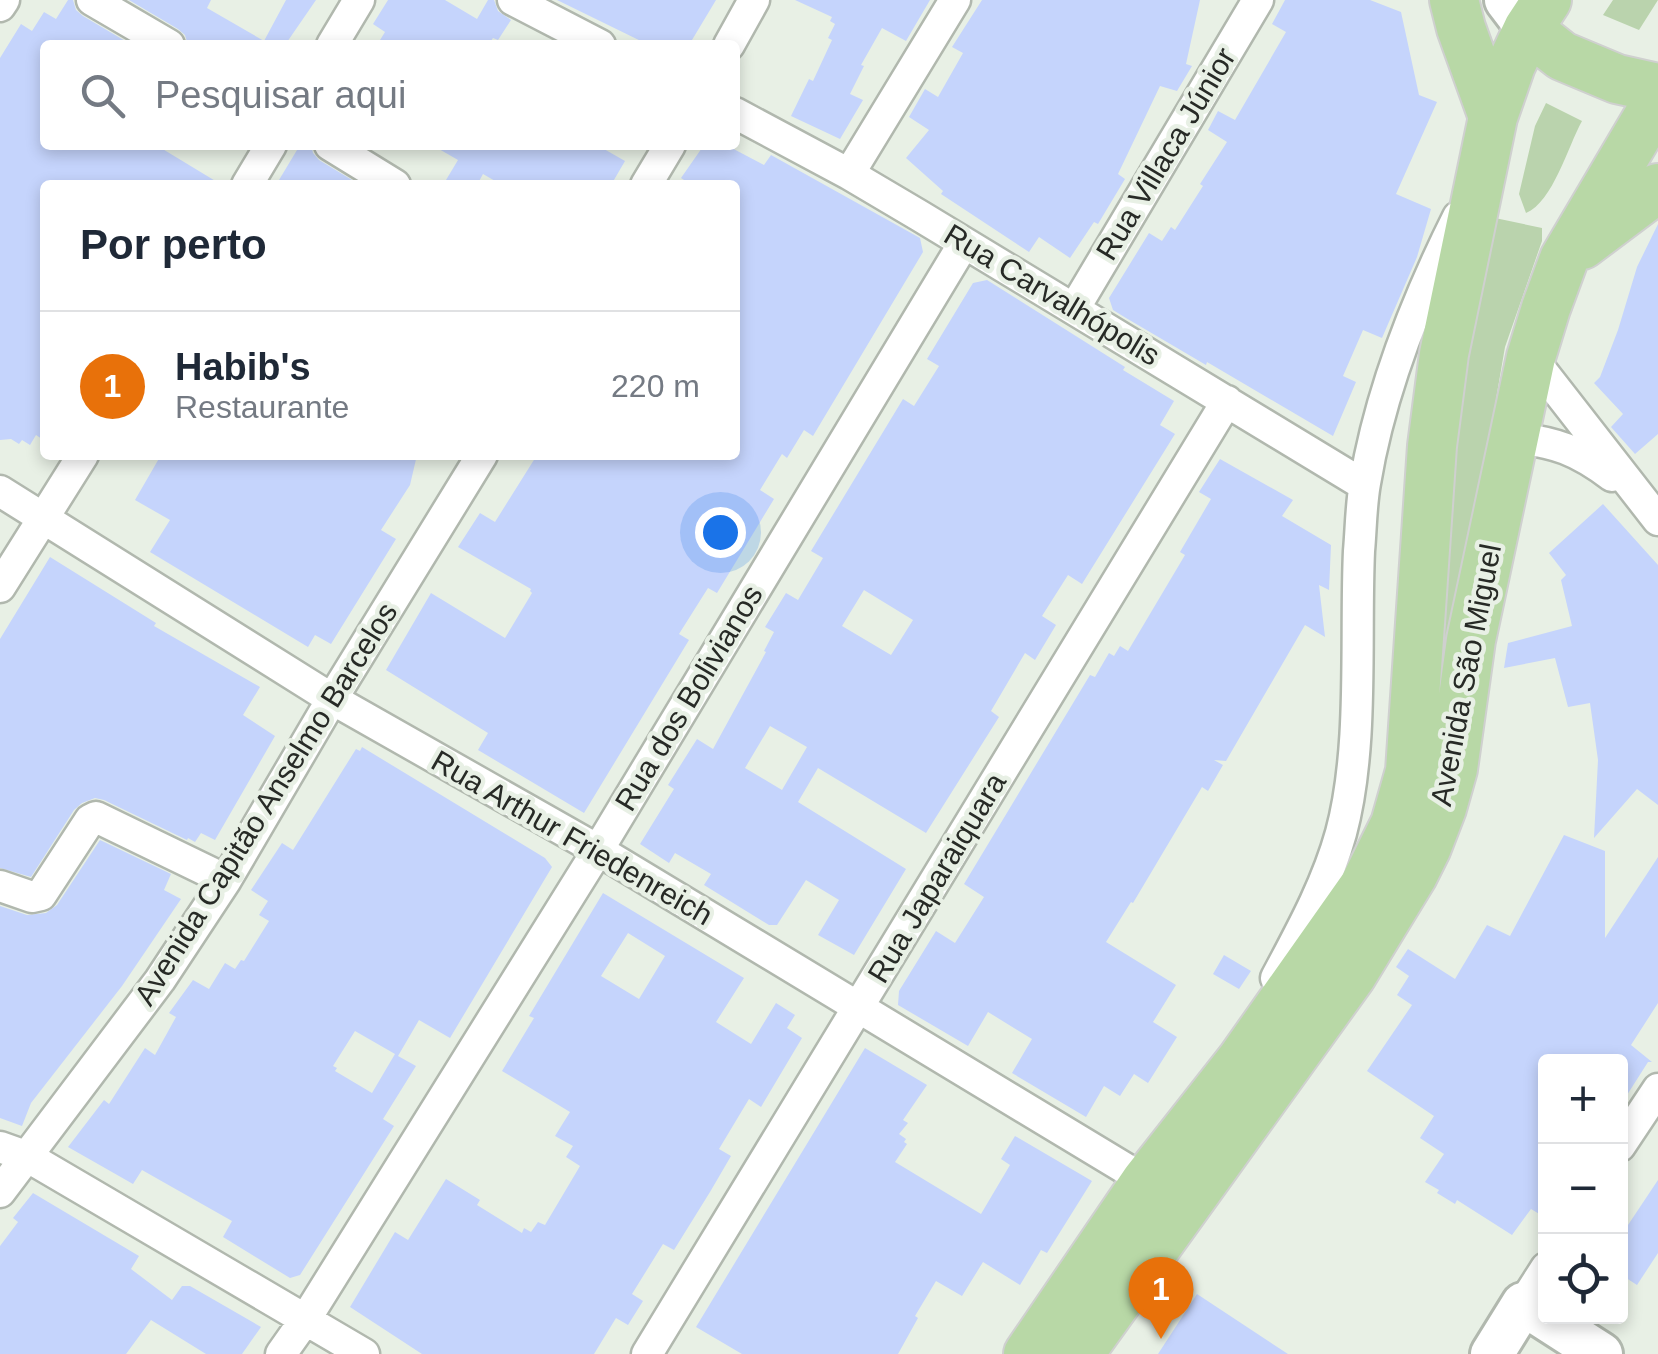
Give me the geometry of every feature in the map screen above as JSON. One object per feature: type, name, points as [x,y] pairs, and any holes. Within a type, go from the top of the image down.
[{"type":"main road","points":[[1454,0],[1460,28],[1493,117]]},
{"type":"main road","name":"Avenida São Miguel","points":[[1030,1353],[1146,1182],[1242,1059],[1364,886],[1395,824],[1410,771],[1432,446],[1444,354],[1493,117],[1527,10]]},
{"type":"main road","name":"Avenida São Miguel","points":[[1527,10],[1562,56],[1616,80],[1658,88]]},
{"type":"main road","name":"Avenida São Miguel","points":[[1079,1354],[1352,975],[1427,846],[1453,768],[1471,640],[1531,357],[1564,259],[1658,100]]},
{"type":"main road","points":[[1564,259],[1658,188]]},
{"type":"main road","points":[[1492,1354],[1524,1304],[1600,1354]]},
{"type":"street","points":[[92,0],[160,40]]},
{"type":"street","points":[[335,40],[359,0]]},
{"type":"street","points":[[513,0],[590,40]]},
{"type":"street","points":[[732,40],[754,0]]},
{"type":"street","points":[[849,174],[955,0]]},
{"type":"street","name":"Rua Villaca Júnior","points":[[1074,308],[1258,0]]},
{"type":"street","name":"Rua Carvalhópolis","points":[[740,116],[849,174],[1364,485]]},
{"type":"street","points":[[250,180],[268,150]]},
{"type":"street","points":[[338,150],[386,180]]},
{"type":"street","points":[[649,180],[667,150]]},
{"type":"street","name":"Avenida São Miguel","points":[[1242,1059],[1266,996],[1323,885],[1342,831],[1353,756],[1364,485],[1406,333],[1435,262],[1483,165]]},
{"type":"street","name":"Rua dos Bolivianos","points":[[282,1354],[598,850],[964,243]]},
{"type":"street","points":[[1531,357],[1658,520]]},
{"type":"street","name":"Rua Japaraiquara","points":[[647,1354],[1227,401]]},
{"type":"street","points":[[1513,438],[1543,440],[1573,450],[1639,495]]},
{"type":"street","points":[[0,588],[80,460]]},
{"type":"street","name":"Avenida Capitão Anselmo Barcelos","points":[[0,1192],[14,1152],[160,980],[226,880],[479,460]]},
{"type":"street","name":"Rua Arthur Friedenreich","points":[[0,491],[332,699],[598,850],[1146,1182]]},
{"type":"street","points":[[0,886],[41,895],[96,816],[226,880]]},
{"type":"street","points":[[1621,1144],[1658,1089]]},
{"type":"street","points":[[14,1152],[364,1354]]},
{"type":"street","points":[[1524,1304],[1538,1281]]},
{"type":"green space","points":[[1613,0],[1658,0],[1639,30],[1603,15]]},
{"type":"green space","points":[[1546,103],[1582,121],[1552,186],[1536,207],[1526,213],[1519,194],[1535,126]]},
{"type":"green space","points":[[1495,218],[1542,228],[1542,241],[1505,347],[1437,741],[1454,403]]},
{"type":"building","points":[[68,0],[73,0],[83,16],[124,40],[40,40],[40,150],[164,150],[214,180],[40,180],[40,438],[36,435],[30,445],[22,440],[19,444],[11,439],[0,440],[0,58],[21,24],[32,31],[44,12],[56,19]]},
{"type":"building","points":[[129,0],[211,0],[207,8],[262,40],[186,40],[178,29]]},
{"type":"building","points":[[286,0],[316,0],[288,40],[265,40]]},
{"type":"building","points":[[388,0],[445,0],[477,19],[488,0],[494,0],[498,11],[511,20],[498,40],[380,40],[385,32],[373,24]]},
{"type":"building","points":[[557,0],[716,0],[692,40],[639,40]]},
{"type":"building","points":[[795,0],[930,0],[906,41],[882,28],[850,94],[863,100],[840,139],[791,116],[809,79],[813,81],[835,24],[830,21],[832,17]]},
{"type":"building","points":[[982,0],[1200,0],[1186,64],[1192,66],[1177,91],[1160,86],[1118,174],[1125,179],[1098,224],[1094,222],[1070,258],[1039,237],[1029,252],[941,194],[943,191],[906,158],[929,130],[909,117],[925,89],[938,97],[963,53],[952,47]]},
{"type":"building","points":[[1285,0],[1370,0],[1401,12],[1419,95],[1437,102],[1396,194],[1431,209],[1417,257],[1382,338],[1363,330],[1343,376],[1356,382],[1333,436],[1113,310],[1109,298],[1149,233],[1162,241],[1171,227],[1175,230],[1203,186],[1200,184],[1227,142],[1208,130],[1218,111],[1235,120],[1286,32],[1272,24]]},
{"type":"building","points":[[297,150],[312,150],[319,160],[352,180],[279,180]]},
{"type":"building","points":[[441,150],[606,150],[625,161],[614,180],[493,180],[483,174],[480,180],[446,180],[458,160]]},
{"type":"building","points":[[701,150],[736,150],[764,165],[771,155],[920,238],[923,252],[813,436],[804,430],[787,458],[782,454],[760,490],[774,499],[717,593],[708,588],[679,634],[689,640],[584,813],[478,750],[488,733],[386,670],[431,593],[505,638],[531,589],[458,547],[480,513],[495,522],[534,460],[740,460],[740,180],[681,178]]},
{"type":"building","points":[[1658,224],[1658,434],[1635,454],[1611,427],[1623,414],[1594,383],[1618,330],[1637,267]]},
{"type":"building","points":[[987,280],[1174,401],[1160,425],[1175,434],[1082,584],[1068,575],[1042,616],[1056,625],[1035,660],[1025,653],[991,711],[999,717],[926,833],[818,768],[798,802],[906,869],[854,955],[818,935],[839,900],[806,880],[777,925],[769,925],[704,885],[711,874],[675,853],[669,863],[640,844],[674,789],[668,785],[697,739],[713,749],[766,652],[774,632],[765,627],[786,593],[798,600],[823,558],[811,551],[903,399],[914,406],[939,366],[927,359],[973,283]],"holes":[[[864,590],[913,620],[891,655],[842,626]],[[770,726],[807,747],[782,790],[745,768]]]},
{"type":"building","points":[[1220,459],[1293,500],[1282,516],[1331,545],[1329,590],[1319,585],[1325,637],[1305,625],[1226,761],[1214,760],[1223,765],[1208,791],[1202,787],[1106,942],[1176,985],[1153,1022],[1177,1037],[1148,1083],[1134,1074],[1120,1096],[1104,1086],[1086,1117],[1012,1073],[1032,1039],[988,1012],[968,1046],[898,1005],[899,991],[936,931],[955,943],[984,897],[964,884],[1090,675],[1095,677],[1109,653],[1114,656],[1120,646],[1128,651],[1185,555],[1180,552],[1211,499],[1199,492]]},
{"type":"building","points":[[158,460],[416,460],[410,485],[381,530],[396,539],[331,644],[315,635],[308,647],[150,552],[170,520],[135,500]]},
{"type":"building","points":[[1603,504],[1658,565],[1658,805],[1637,789],[1594,838],[1598,760],[1590,703],[1568,707],[1555,658],[1504,668],[1508,643],[1572,626],[1561,580],[1566,575],[1549,553]]},
{"type":"building","points":[[50,557],[156,623],[154,626],[260,687],[243,715],[275,736],[215,840],[201,833],[195,842],[187,840],[95,798],[74,810],[31,877],[0,868],[0,639]]},
{"type":"building","points":[[362,747],[545,858],[552,867],[450,1038],[419,1020],[398,1056],[416,1066],[383,1119],[394,1126],[300,1275],[290,1278],[223,1237],[232,1221],[142,1170],[133,1184],[68,1147],[104,1100],[109,1104],[145,1048],[155,1055],[176,1017],[169,1013],[193,980],[209,989],[225,963],[235,969],[244,961],[269,921],[259,915],[268,901],[251,890],[282,843],[293,850],[356,749],[360,751]],"holes":[[[355,1031],[395,1054],[372,1093],[333,1066]]]},
{"type":"building","points":[[1564,835],[1605,851],[1605,938],[1658,857],[1658,1003],[1631,1045],[1652,1062],[1648,1062],[1628,1093],[1628,1054],[1538,1054],[1538,1213],[1531,1209],[1512,1235],[1457,1200],[1455,1204],[1425,1182],[1444,1154],[1420,1138],[1434,1116],[1367,1071],[1412,1005],[1397,995],[1409,976],[1396,967],[1408,949],[1455,979],[1487,925],[1510,936]]},
{"type":"building","points":[[100,840],[171,874],[164,890],[181,899],[122,986],[31,1103],[22,1126],[0,1118],[0,906],[27,915],[46,913],[57,905]]},
{"type":"building","points":[[603,893],[744,978],[716,1022],[751,1044],[776,1003],[795,1015],[787,1028],[802,1038],[761,1107],[749,1099],[719,1149],[731,1156],[710,1192],[674,1250],[663,1244],[632,1294],[643,1301],[628,1325],[616,1318],[594,1354],[422,1354],[350,1307],[395,1232],[408,1240],[446,1179],[480,1200],[477,1205],[522,1233],[524,1228],[531,1232],[538,1222],[545,1225],[580,1166],[566,1157],[573,1146],[555,1136],[570,1112],[502,1071],[534,1018],[529,1016]],"holes":[[[628,933],[665,956],[639,999],[601,976]]]},
{"type":"building","points":[[1224,955],[1251,971],[1239,989],[1213,974]]},
{"type":"building","points":[[865,1048],[927,1085],[903,1120],[908,1123],[899,1134],[907,1144],[895,1162],[981,1214],[1010,1165],[1001,1159],[1015,1136],[1092,1181],[1047,1253],[1041,1250],[1020,1285],[983,1262],[962,1296],[936,1281],[898,1354],[742,1354],[696,1327]]},
{"type":"building","points":[[1658,1180],[1658,1253],[1637,1285],[1628,1279],[1628,1225]]},
{"type":"building","points":[[33,1193],[139,1256],[131,1269],[172,1300],[182,1286],[190,1286],[261,1327],[242,1354],[206,1354],[151,1320],[126,1354],[0,1354],[0,1246],[18,1222],[13,1218]]},
{"type":"building","points":[[1197,1294],[1288,1354],[1158,1354]]},
{"type":"place","name":"Habib's","points":[[1161,1339]]}]
